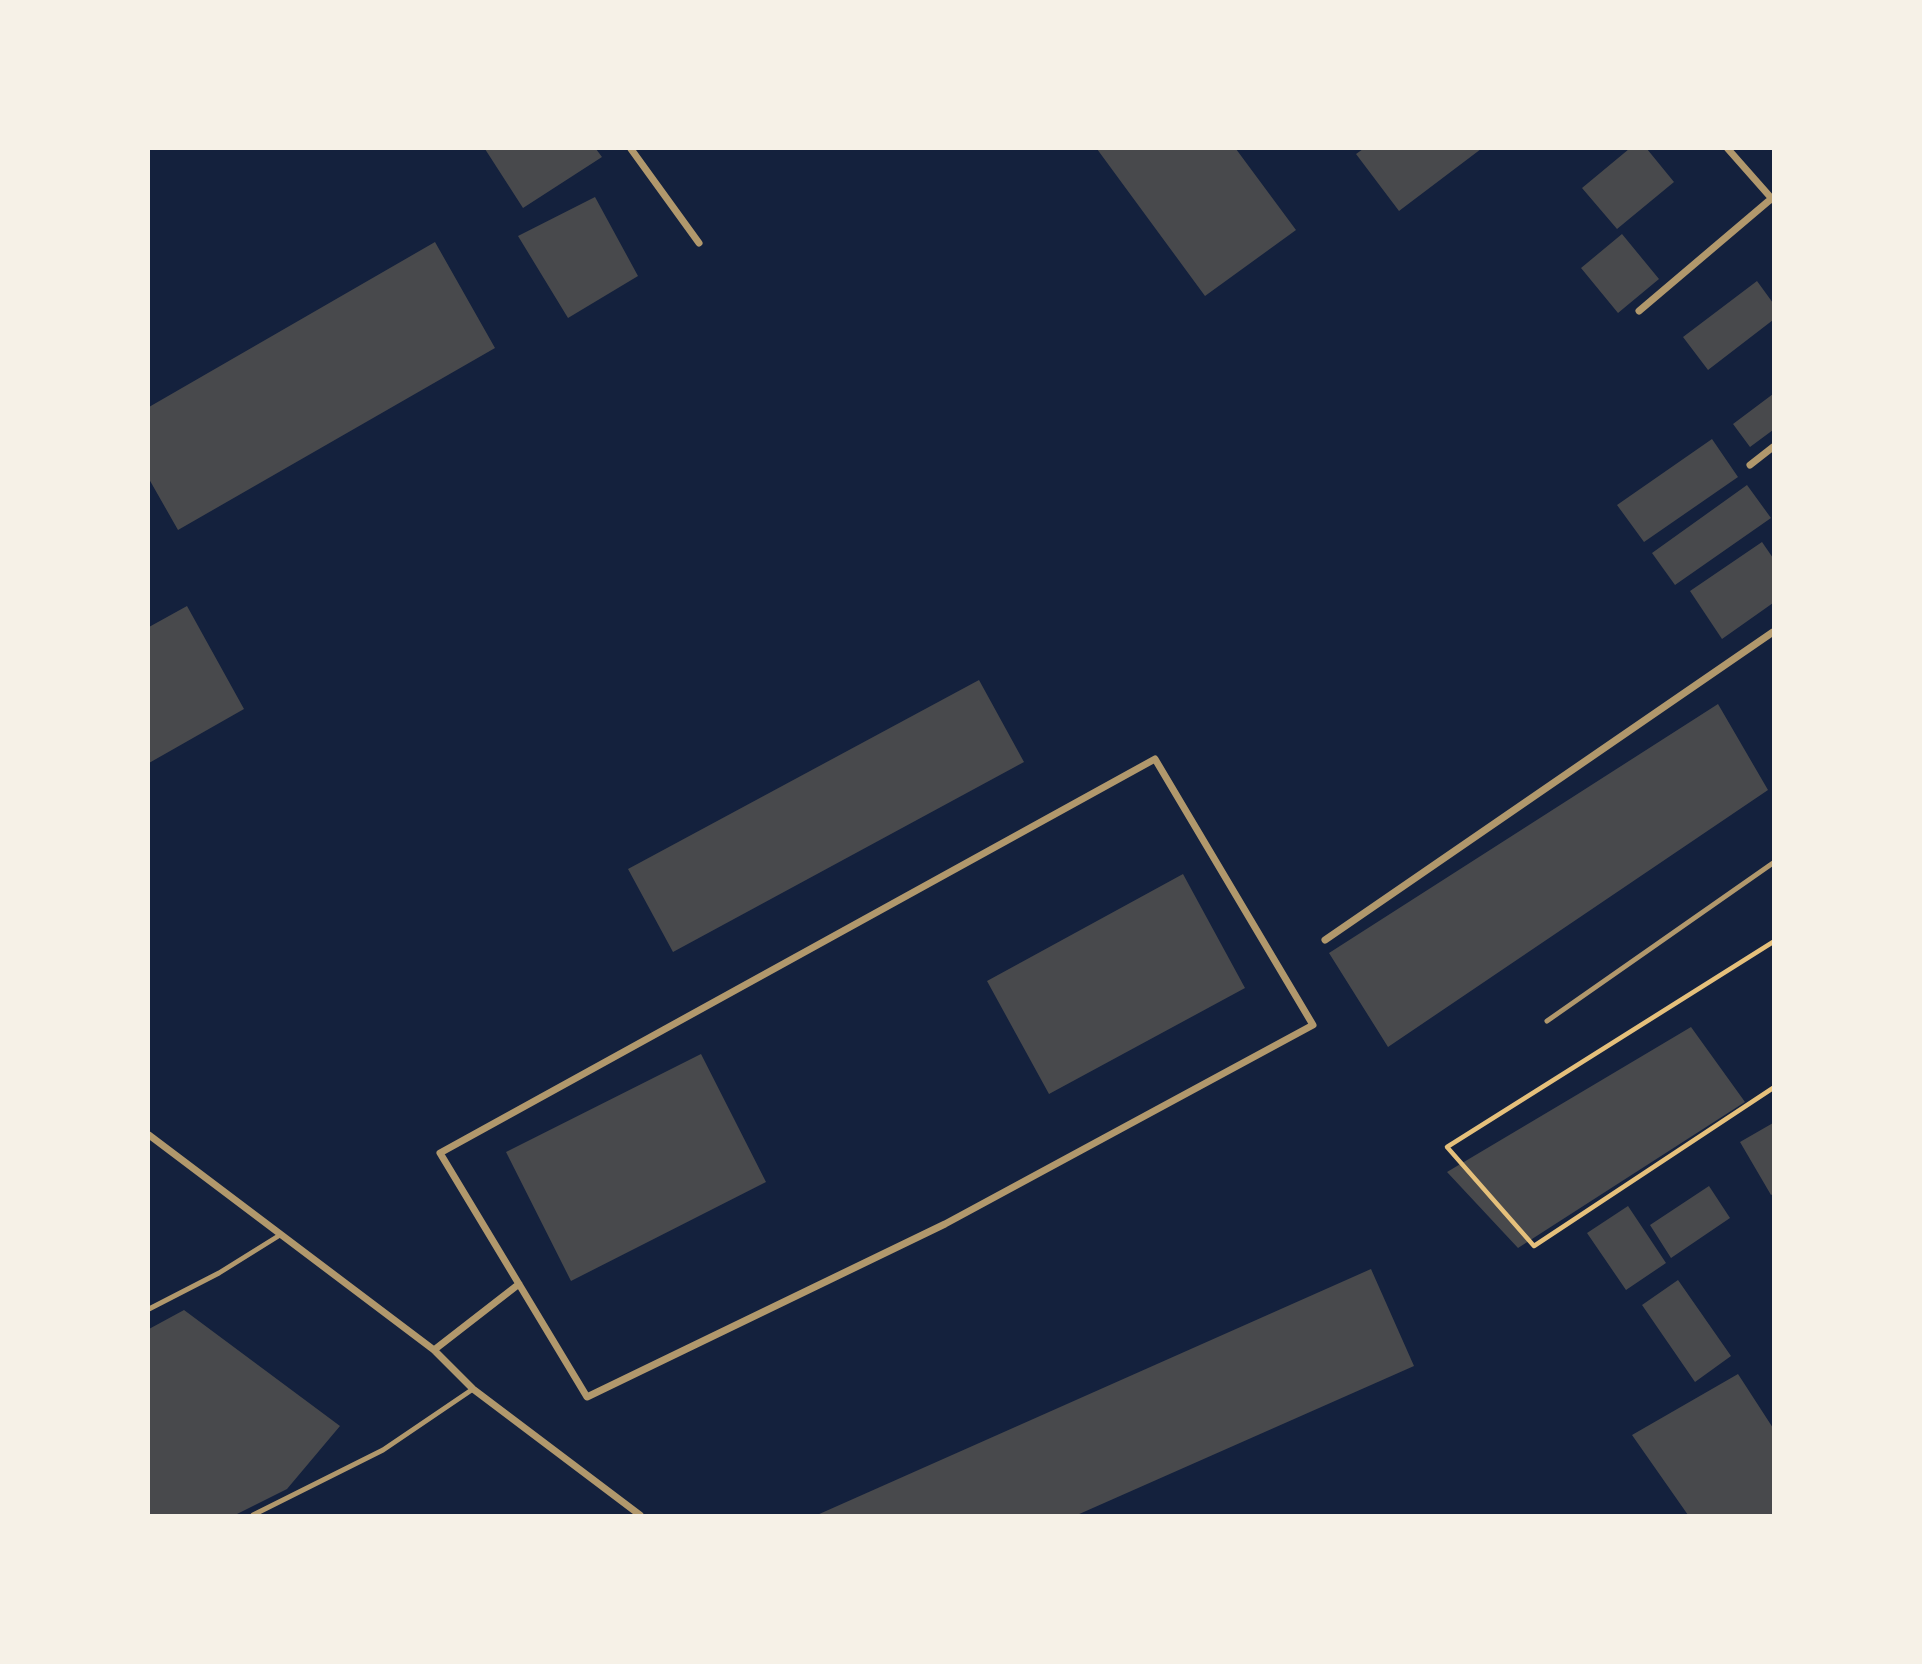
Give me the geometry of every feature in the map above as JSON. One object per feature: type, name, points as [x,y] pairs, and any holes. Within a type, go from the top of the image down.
[{"type":"street","points":[[631,149],[698,243]]},
{"type":"street","points":[[1639,311],[1772,200],[1728,149]]},
{"type":"street","points":[[1750,465],[1773,447]]},
{"type":"street","points":[[1325,940],[1773,632]]},
{"type":"street","points":[[1155,759],[1313,1025],[945,1224],[587,1396],[519,1284],[440,1153],[1155,759]]},
{"type":"street","points":[[149,1135],[434,1350],[473,1389],[640,1515]]},
{"type":"street","points":[[434,1350],[519,1284]]},
{"type":"lane","points":[[1547,1020],[1773,863]]},
{"type":"lane","points":[[149,1309],[219,1273],[280,1235]]},
{"type":"lane","points":[[253,1515],[383,1450],[473,1389]]},
{"type":"path","points":[[1773,943],[1447,1147],[1534,1246],[1773,1088]]},
{"type":"building","points":[[485,149],[596,149],[602,157],[523,208]]},
{"type":"building","points":[[1097,149],[1236,149],[1296,230],[1205,296]]},
{"type":"building","points":[[1363,149],[1481,149],[1399,211],[1356,154]]},
{"type":"building","points":[[1629,149],[1647,149],[1674,182],[1617,229],[1582,188]]},
{"type":"building","points":[[595,197],[638,276],[568,318],[518,236]]},
{"type":"building","points":[[1622,234],[1659,279],[1618,313],[1581,268]]},
{"type":"building","points":[[435,242],[495,348],[178,530],[149,479],[149,407]]},
{"type":"building","points":[[1757,281],[1773,303],[1773,320],[1708,370],[1683,337]]},
{"type":"building","points":[[1773,394],[1773,430],[1750,447],[1733,424]]},
{"type":"building","points":[[1712,439],[1738,477],[1644,542],[1617,505]]},
{"type":"building","points":[[1747,485],[1771,518],[1675,585],[1652,553]]},
{"type":"building","points":[[1762,542],[1773,558],[1773,603],[1722,639],[1690,591]]},
{"type":"building","points":[[187,606],[244,709],[149,763],[149,627]]},
{"type":"building","points":[[979,680],[1024,762],[673,952],[628,869]]},
{"type":"building","points":[[1718,704],[1768,790],[1388,1047],[1329,953]]},
{"type":"building","points":[[1183,874],[1245,988],[1049,1094],[987,981]]},
{"type":"building","points":[[1691,1027],[1745,1102],[1518,1248],[1447,1172]]},
{"type":"building","points":[[701,1054],[766,1182],[571,1281],[506,1152]]},
{"type":"building","points":[[1773,1123],[1773,1194],[1771,1195],[1740,1142]]},
{"type":"building","points":[[1709,1186],[1730,1218],[1671,1258],[1650,1225]]},
{"type":"building","points":[[1628,1206],[1666,1263],[1626,1290],[1587,1233]]},
{"type":"building","points":[[1371,1269],[1414,1366],[1077,1515],[817,1515]]},
{"type":"building","points":[[1678,1280],[1731,1356],[1695,1382],[1642,1305]]},
{"type":"building","points":[[184,1310],[340,1426],[287,1489],[235,1515],[149,1515],[149,1329]]},
{"type":"building","points":[[1738,1374],[1773,1428],[1773,1515],[1688,1515],[1632,1435]]}]
